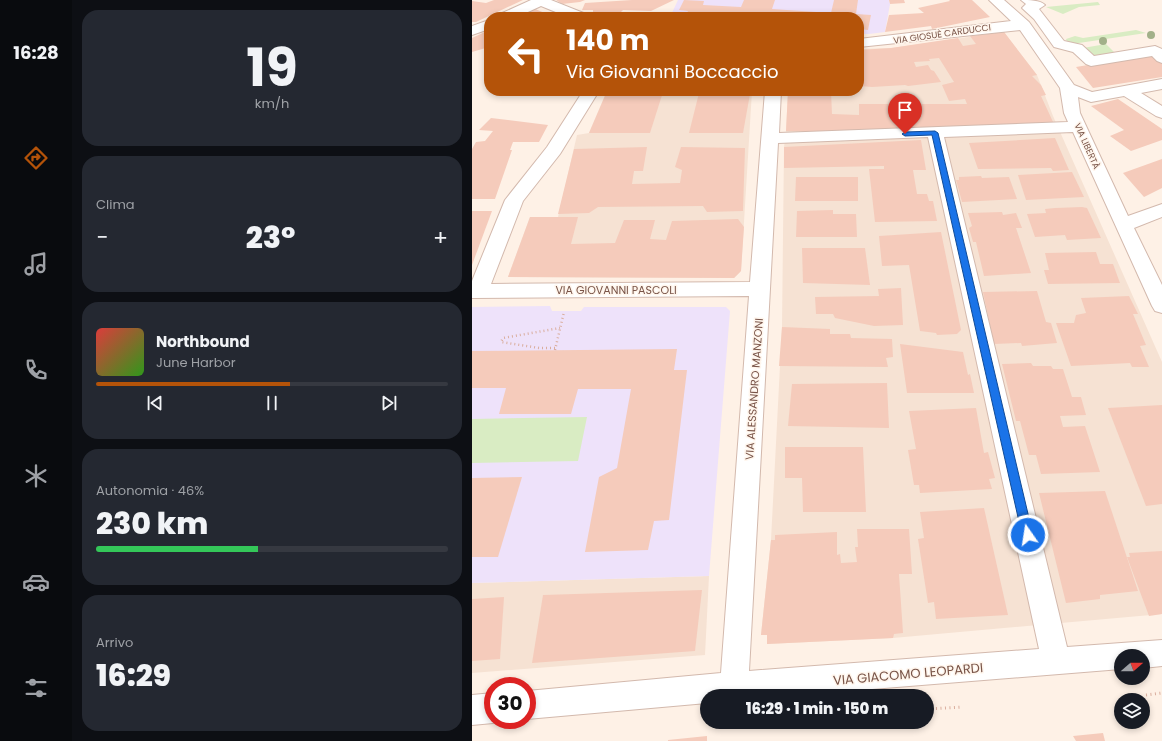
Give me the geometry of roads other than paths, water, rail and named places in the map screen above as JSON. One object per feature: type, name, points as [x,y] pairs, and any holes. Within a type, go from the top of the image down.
[{"type":"street","points":[[516,12],[542,0],[570,12]]},
{"type":"street","name":"VIA LIBERTÀ","points":[[996,0],[1024,25],[1068,88],[1072,113],[1162,306]]},
{"type":"street","points":[[1028,0],[1038,5],[1029,8],[1039,16],[1059,44],[1077,48],[1091,61],[1155,51],[1162,58]]},
{"type":"street","name":"VIA GIOSUÈ CARDUCCI","points":[[864,43],[883,42],[990,26],[1024,25]]},
{"type":"street","points":[[472,32],[484,26]]},
{"type":"street","points":[[1068,88],[1091,97],[1162,84]]},
{"type":"street","points":[[1128,90],[1162,113]]},
{"type":"street","points":[[475,291],[514,200],[554,150],[588,96]]},
{"type":"street","name":"VIA ALESSANDRO MANZONI","points":[[734,686],[774,96]]},
{"type":"street","points":[[771,138],[1079,127]]},
{"type":"street","points":[[935,133],[1053,646],[1054,662]]},
{"type":"street","points":[[1123,225],[1162,210]]},
{"type":"street","name":"VIA GIOVANNI PASCOLI","points":[[475,291],[760,289]]},
{"type":"street","points":[[1150,654],[1162,653]]},
{"type":"street","name":"VIA GIACOMO LEOPARDI","points":[[536,704],[676,693],[734,686],[1114,657]]},
{"type":"street","points":[[472,710],[484,709]]}]
